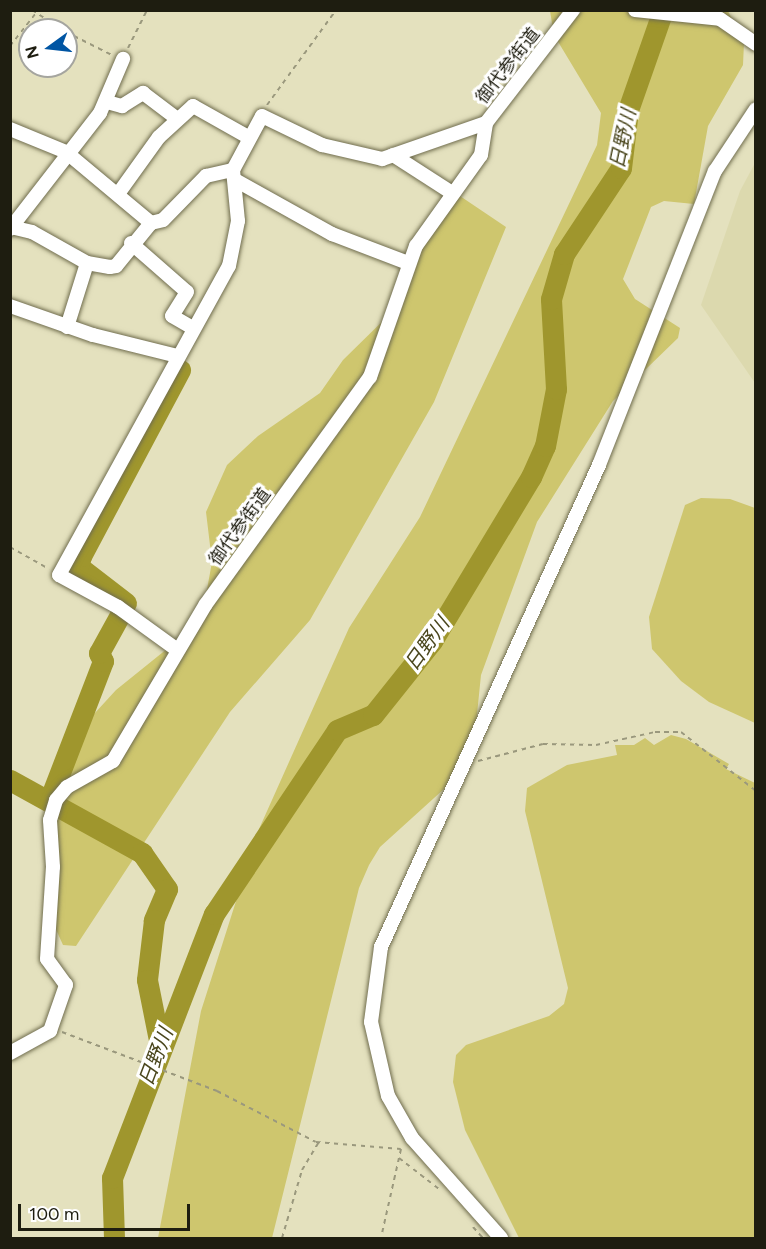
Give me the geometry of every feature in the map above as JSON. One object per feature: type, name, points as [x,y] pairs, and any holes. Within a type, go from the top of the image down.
[{"type":"street","name":"御代参街道","points":[[50,1031],[66,985],[47,959],[54,805],[67,787],[113,761],[176,650],[370,377],[408,263],[452,193],[481,155],[486,123],[573,10]]},
{"type":"street","points":[[635,10],[713,19],[756,44]]},
{"type":"street","points":[[123,59],[107,102],[66,152],[21,213],[13,229],[32,232],[87,262],[116,266],[131,243],[150,224],[163,220],[206,176],[235,175],[332,234],[408,263]]},
{"type":"street","points":[[107,102],[122,106],[143,93],[177,118]]},
{"type":"street","points":[[118,194],[130,172],[177,118],[196,105],[250,138]]},
{"type":"street","points":[[501,1239],[412,1138],[382,1082],[372,1031],[373,985],[381,947],[599,465],[715,171],[756,109]]},
{"type":"street","points":[[176,650],[118,607],[59,574],[177,356],[205,309],[233,250],[235,175],[262,116],[349,153],[382,159],[486,123]]},
{"type":"street","points":[[10,129],[66,152],[118,194],[150,224]]},
{"type":"street","points":[[393,155],[452,193]]},
{"type":"street","points":[[131,243],[205,309]]},
{"type":"street","points":[[67,327],[87,262]]},
{"type":"street","points":[[187,293],[172,316],[193,328]]},
{"type":"street","points":[[10,306],[67,327],[177,356]]},
{"type":"street","points":[[10,1053],[50,1031]]},
{"type":"street","points":[[400,1153],[412,1138]]},
{"type":"path","points":[[78,38],[123,59],[147,10]]},
{"type":"path","points":[[262,116],[336,10]]},
{"type":"path","points":[[10,46],[34,12]]},
{"type":"path","points":[[10,547],[59,574]]},
{"type":"path","points":[[463,765],[543,744],[596,746],[655,732],[681,732],[756,790]]},
{"type":"path","points":[[50,1031],[79,1037],[217,1091],[319,1142],[400,1153],[446,1196]]},
{"type":"path","points":[[282,1239],[302,1170],[319,1142]]},
{"type":"path","points":[[381,1239],[400,1153]]},
{"type":"path","points":[[468,1221],[483,1239]]},
{"type":"shaded area","points":[[550,11],[728,11],[744,43],[743,65],[708,126],[694,204],[664,201],[651,207],[623,279],[635,299],[680,328],[678,338],[613,401],[537,522],[481,675],[476,724],[455,779],[380,847],[369,865],[359,888],[272,1238],[158,1238],[201,1011],[259,829],[349,628],[420,517],[597,145],[601,113],[554,35]]},
{"type":"shaded area","points":[[755,163],[755,383],[701,305],[740,191]]},
{"type":"shaded area","points":[[457,194],[506,227],[434,402],[310,620],[230,712],[76,946],[63,945],[54,925],[57,795],[94,714],[116,690],[178,640],[206,595],[212,562],[206,512],[227,465],[258,436],[320,393],[343,360],[399,305],[414,258]]},
{"type":"shaded area","points":[[701,498],[730,499],[755,508],[755,723],[709,702],[681,681],[652,649],[649,617],[685,505]]},
{"type":"shaded area","points":[[671,735],[686,739],[729,764],[726,769],[755,783],[755,1238],[519,1238],[465,1130],[453,1082],[456,1055],[466,1045],[549,1016],[564,1004],[568,988],[525,811],[527,788],[567,765],[617,755],[615,745],[634,745],[645,738],[654,745]]},
{"type":"waterway","name":"日野川","points":[[114,1238],[112,1178],[214,914],[337,730],[373,715],[432,641],[531,477],[545,446],[556,389],[551,299],[564,254],[621,168],[628,110],[663,10]]},
{"type":"waterway","points":[[126,603],[78,566],[81,556],[180,370]]},
{"type":"waterway","points":[[49,801],[103,661],[99,653],[121,613]]},
{"type":"waterway","points":[[10,780],[142,853],[167,889],[154,920],[147,980],[160,1045]]}]
